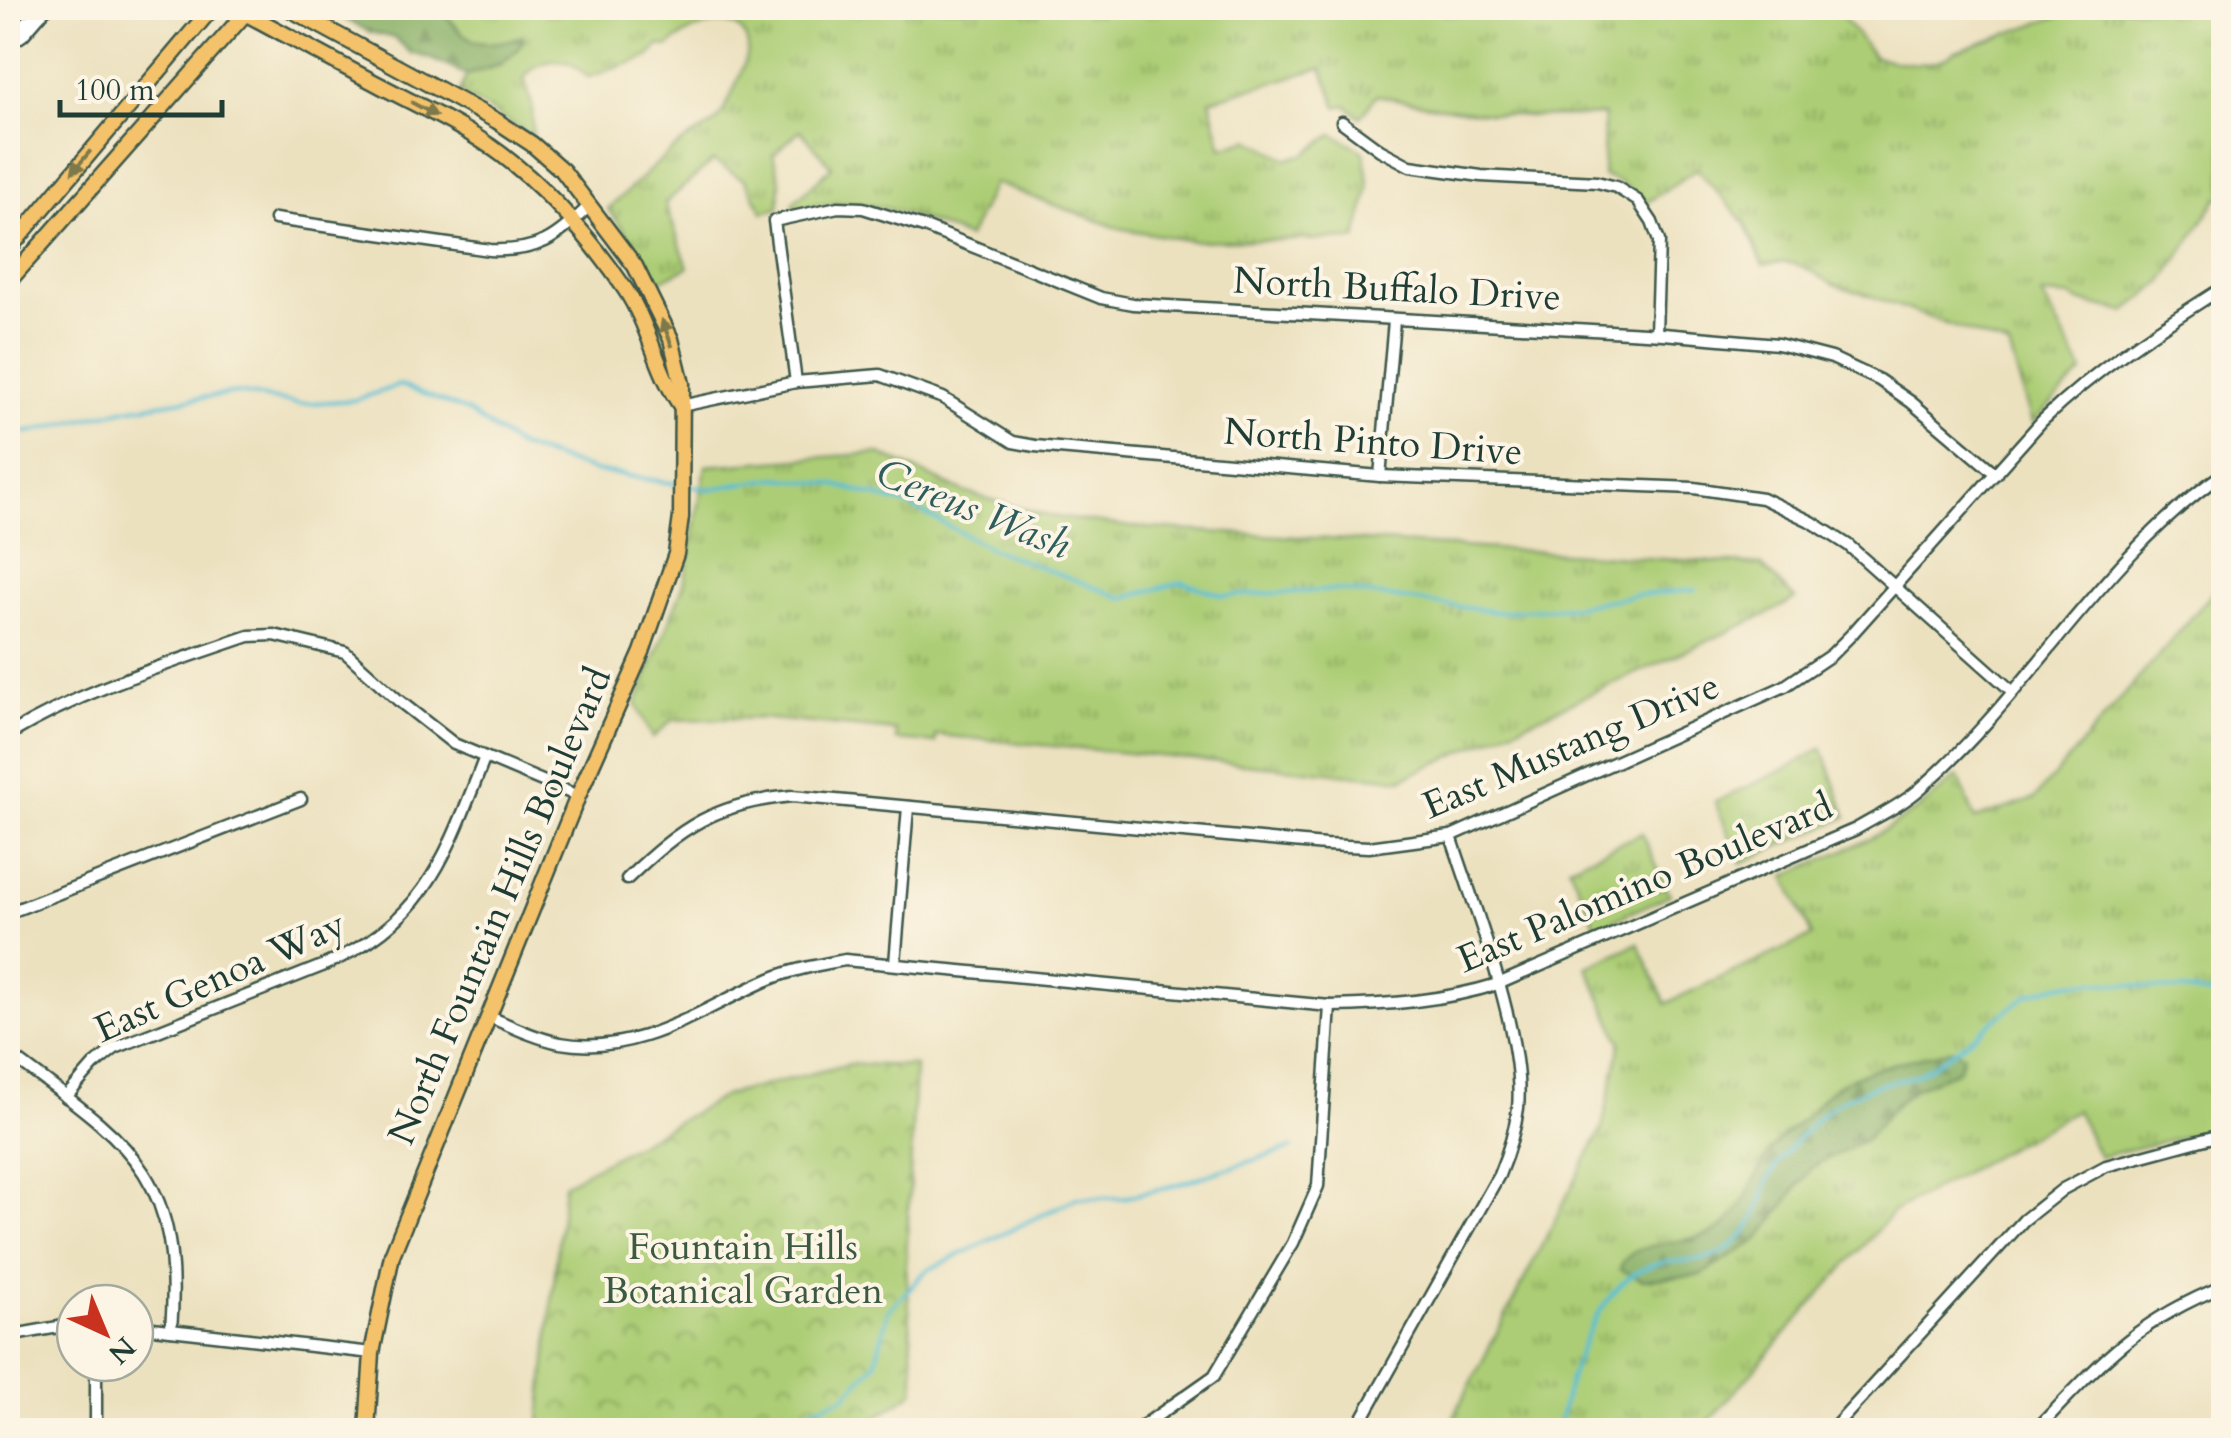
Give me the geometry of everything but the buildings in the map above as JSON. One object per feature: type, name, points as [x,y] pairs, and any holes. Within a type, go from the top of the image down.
[{"type":"main road","points":[[8,250],[212,8]]},
{"type":"main road","name":"North Fountain Hills Boulevard","points":[[288,8],[498,121],[562,171],[636,266],[667,329],[682,384],[681,517],[676,554],[642,652],[578,796],[396,1241],[384,1282],[372,1354],[367,1430]]},
{"type":"main road","points":[[8,282],[243,9]]},
{"type":"main road","name":"North Fountain Hills Boulevard","points":[[243,9],[500,154],[574,221],[626,291],[653,342],[664,383],[681,406]]},
{"type":"street","points":[[23,8],[30,20]]},
{"type":"street","points":[[10,32],[46,10]]},
{"type":"street","points":[[8,45],[46,10]]},
{"type":"street","points":[[1342,122],[1410,166],[1480,176],[1597,182],[1638,201],[1659,241],[1656,334]]},
{"type":"street","points":[[275,219],[520,252],[543,244],[590,205]]},
{"type":"street","name":"North Buffalo Drive","points":[[796,382],[774,222],[838,207],[862,208],[926,228],[1101,298],[1134,304],[1778,344],[1854,367],[1911,402],[1996,474]]},
{"type":"street","name":"East Mustang Drive","points":[[628,879],[680,831],[704,816],[733,805],[792,796],[1325,846],[1370,847],[1451,836],[1785,686],[1831,655],[2042,422],[2096,371],[2224,287]]},
{"type":"street","points":[[1380,476],[1394,321]]},
{"type":"street","name":"North Pinto Drive","points":[[681,406],[796,382],[880,375],[943,398],[1013,442],[1024,444],[1380,476],[1694,488],[1762,498],[1848,545],[2012,691]]},
{"type":"street","name":"East Palomino Boulevard","points":[[488,1016],[556,1042],[614,1043],[662,1033],[772,978],[845,960],[1330,1006],[1390,1005],[1469,993],[1498,984],[1856,828],[1901,804],[1944,766],[2140,545],[2176,510],[2224,473]]},
{"type":"street","points":[[8,735],[99,687],[249,636],[274,635],[344,652],[454,744],[578,796]]},
{"type":"street","name":"East Genoa Way","points":[[66,1096],[115,1048],[347,956],[385,932],[415,903],[434,876],[485,758]]},
{"type":"street","points":[[8,913],[301,799]]},
{"type":"street","points":[[894,963],[908,806]]},
{"type":"street","points":[[1356,1430],[1490,1191],[1513,1140],[1518,1104],[1516,1058],[1498,984],[1451,836]]},
{"type":"street","points":[[1137,1430],[1214,1376],[1299,1228],[1318,1186],[1330,1006]]},
{"type":"street","points":[[8,1053],[115,1135],[142,1169],[157,1196],[170,1235],[174,1260],[171,1330]]},
{"type":"street","points":[[1832,1430],[2024,1220],[2063,1189],[2106,1166],[2224,1134]]},
{"type":"street","points":[[2036,1430],[2108,1354],[2142,1327],[2187,1301],[2224,1286]]},
{"type":"street","points":[[8,1336],[55,1328]]},
{"type":"street","points":[[155,1328],[372,1354]]},
{"type":"street","points":[[96,1383],[96,1430]]},
{"type":"green space","points":[[324,8],[434,9],[473,41],[524,39],[507,59],[467,75],[411,53],[395,38],[370,32]]},
{"type":"green space","points":[[412,8],[1837,8],[1874,57],[1916,64],[1936,62],[1955,51],[2083,8],[2223,8],[2223,199],[2218,197],[2163,282],[2125,312],[2072,297],[2042,295],[2083,372],[2032,423],[2009,347],[1845,289],[1793,263],[1763,265],[1746,224],[1697,169],[1646,203],[1620,182],[1603,176],[1604,115],[1490,113],[1377,95],[1360,117],[1346,105],[1337,107],[1322,68],[1210,100],[1222,148],[1249,139],[1288,159],[1305,154],[1333,134],[1364,151],[1369,188],[1357,239],[1192,241],[1118,228],[994,183],[968,238],[904,213],[863,204],[794,210],[793,203],[832,167],[800,130],[773,155],[780,181],[779,208],[763,212],[745,180],[713,161],[665,203],[688,267],[655,283],[608,209],[673,150],[717,121],[745,60],[748,47],[744,34],[736,26],[713,24],[688,33],[668,47],[659,45],[649,57],[589,77],[563,61],[541,64],[524,78],[532,105],[533,136],[460,93],[467,75],[501,65],[520,37],[478,42],[463,34],[440,11]]},
{"type":"green space","points":[[878,453],[964,492],[1049,516],[1131,527],[1761,565],[1795,599],[1401,779],[937,735],[935,743],[896,740],[896,731],[760,718],[672,720],[653,738],[636,704],[684,584],[706,466]]},
{"type":"green space","points":[[2223,581],[2223,1127],[2099,1157],[2076,1110],[1893,1212],[1701,1430],[1447,1430],[1602,1128],[1621,1042],[1587,967],[1638,943],[1666,1003],[1812,936],[1785,876],[1872,838],[1918,810],[1958,776],[1975,819],[2034,799]]},
{"type":"green space","points":[[1822,748],[1847,817],[1741,863],[1715,802]]},
{"type":"green space","points":[[1642,833],[1670,895],[1597,928],[1569,866]]},
{"type":"green space","points":[[1953,1049],[1963,1055],[1958,1070],[1918,1087],[1896,1104],[1865,1140],[1813,1166],[1759,1239],[1701,1275],[1642,1280],[1620,1269],[1636,1251],[1696,1238],[1721,1228],[1743,1202],[1775,1145],[1843,1082]]},
{"type":"green space","name":"Fountain Hills Botanical Garden","points":[[849,1064],[915,1066],[906,1265],[915,1391],[858,1430],[539,1430],[564,1184],[726,1095]]},
{"type":"waterway","name":"Cereus Wash","points":[[8,432],[30,432],[126,409],[238,393],[299,404],[355,400],[400,385],[467,411],[517,446],[595,471],[709,489],[776,478],[832,484],[908,505],[992,549],[1123,598],[1182,582],[1225,596],[1337,590],[1497,612],[1570,607],[1696,590]]},
{"type":"waterway","points":[[1558,1430],[1579,1354],[1606,1303],[1623,1283],[1644,1269],[1713,1256],[1730,1248],[1753,1220],[1779,1162],[1832,1106],[1864,1090],[1918,1074],[2029,994],[2048,988],[2092,982],[2209,995],[2224,991]]},
{"type":"waterway","points":[[756,1430],[844,1397],[875,1364],[888,1311],[926,1271],[1077,1198],[1123,1198],[1292,1148]]}]
